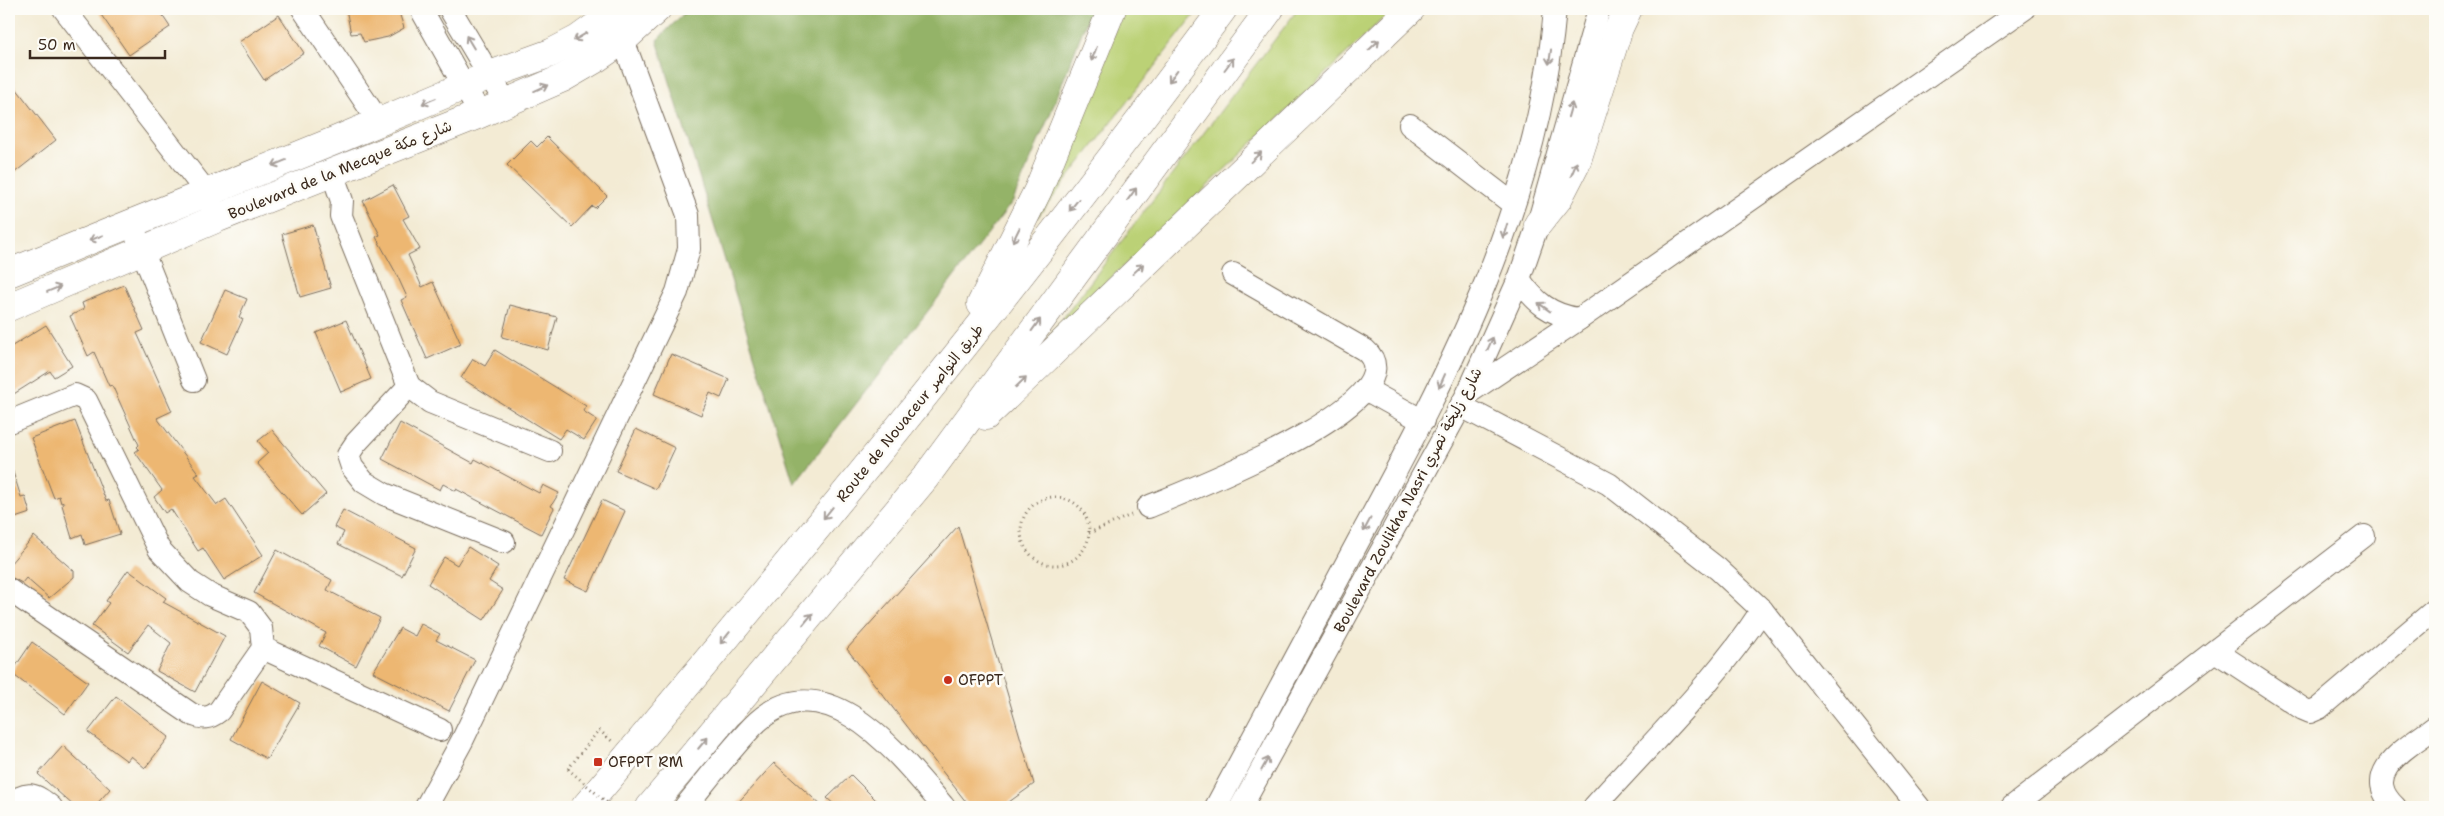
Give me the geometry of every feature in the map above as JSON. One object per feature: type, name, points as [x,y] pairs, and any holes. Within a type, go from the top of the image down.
[{"type":"main road","name":"Boulevard de la Mecque شارع مكة","points":[[9,273],[490,75],[551,53],[578,39],[620,9]]},
{"type":"main road","name":"Boulevard de la Mecque شارع مكة","points":[[9,307],[142,252],[218,218],[480,114],[563,78],[623,40],[657,9]]},
{"type":"main road","points":[[948,367],[1038,190],[1112,9]]},
{"type":"main road","name":"Route de Nouaceur طريق النواصر","points":[[585,807],[948,367],[1165,87],[1223,9]]},
{"type":"main road","points":[[650,807],[925,478],[1270,9]]},
{"type":"main road","points":[[925,478],[1110,296],[1411,9]]},
{"type":"main road","points":[[1538,224],[1558,199],[1576,164],[1619,28],[1628,9]]},
{"type":"street","points":[[64,9],[206,193],[218,218]]},
{"type":"street","points":[[302,9],[378,122]]},
{"type":"street","points":[[421,9],[480,114]]},
{"type":"street","points":[[450,9],[506,103]]},
{"type":"street","name":"Boulevard Zoulikha Nasri شارع زليخة نصري","points":[[1216,807],[1424,421],[1495,263],[1538,121],[1547,78],[1555,9]]},
{"type":"street","name":"Boulevard Zoulikha Nasri شارع زليخة نصري","points":[[1241,807],[1464,400],[1519,278],[1538,224],[1600,9]]},
{"type":"street","points":[[1919,807],[1762,610],[1718,569],[1608,484],[1464,400],[2024,9]]},
{"type":"street","points":[[426,807],[462,741],[677,292],[689,249],[688,215],[623,40]]},
{"type":"street","points":[[1410,125],[1514,204]]},
{"type":"street","points":[[325,175],[330,206],[341,216],[409,386],[430,402],[550,451]]},
{"type":"street","points":[[132,223],[194,380]]},
{"type":"street","points":[[1148,508],[1300,439],[1345,408],[1365,389],[1374,374],[1375,367],[1370,354],[1233,274]]},
{"type":"street","points":[[1519,278],[1538,303],[1550,312],[1564,317],[1579,319]]},
{"type":"street","points":[[409,386],[356,443],[348,455],[352,468],[364,482],[384,494],[504,542]]},
{"type":"street","points":[[1365,389],[1424,421]]},
{"type":"street","points":[[9,422],[75,396],[86,400],[159,550],[190,582],[210,595],[248,612],[261,628],[263,648],[219,711],[210,718],[202,719],[191,714],[9,590]]},
{"type":"street","points":[[2012,807],[2364,536]]},
{"type":"street","points":[[1594,807],[1704,686],[1734,650],[1762,610]]},
{"type":"street","points":[[2215,651],[2310,712],[2319,708],[2434,615]]},
{"type":"street","points":[[263,648],[440,730]]},
{"type":"street","points":[[684,807],[754,725],[786,703],[808,701],[831,706],[850,714],[873,731],[944,807]]},
{"type":"street","points":[[2396,807],[2382,791],[2381,778],[2390,762],[2435,727]]},
{"type":"street","points":[[9,806],[21,795],[32,794],[51,807]]},
{"type":"path","points":[[1089,533],[1085,514],[1079,506],[1072,500],[1053,496],[1035,502],[1028,510],[1021,528],[1024,547],[1038,561],[1057,565],[1075,558],[1082,552],[1089,533],[1148,508]]},
{"type":"path","points":[[598,730],[568,769],[612,807]]},
{"type":"green space","points":[[688,9],[1091,9],[1051,112],[1013,201],[794,484],[657,40]]},
{"type":"green space","points":[[1123,9],[1199,9],[1037,218]]},
{"type":"green space","points":[[1298,9],[1393,9],[1048,338]]},
{"type":"building","points":[[97,9],[158,9],[170,27],[129,55]]},
{"type":"building","points":[[346,9],[380,9],[381,13],[398,9],[404,28],[388,37],[364,42],[360,33],[351,34]]},
{"type":"building","points":[[279,15],[304,53],[264,80],[239,42]]},
{"type":"building","points":[[9,79],[56,140],[9,177]]},
{"type":"building","points":[[547,137],[607,196],[595,208],[592,206],[572,227],[507,165],[531,141],[537,147]]},
{"type":"building","points":[[393,185],[409,216],[403,219],[420,249],[408,255],[422,287],[433,282],[461,344],[427,359],[401,300],[407,297],[376,237],[380,235],[363,201]]},
{"type":"building","points":[[313,225],[331,288],[300,297],[282,234]]},
{"type":"building","points":[[124,285],[144,330],[137,333],[172,411],[157,418],[199,474],[195,476],[217,505],[226,499],[263,555],[224,580],[203,548],[198,551],[171,509],[165,513],[154,497],[162,490],[135,452],[139,449],[137,447],[139,445],[112,385],[109,386],[94,352],[88,356],[70,316],[84,309],[82,303]]},
{"type":"building","points":[[225,290],[247,299],[239,317],[243,319],[227,354],[201,342]]},
{"type":"building","points":[[510,305],[557,317],[548,350],[502,337]]},
{"type":"building","points":[[346,320],[371,379],[341,392],[316,333]]},
{"type":"building","points":[[46,325],[72,366],[54,377],[50,371],[9,397],[9,348]]},
{"type":"building","points":[[495,350],[586,406],[583,411],[597,420],[584,440],[566,429],[559,439],[461,378],[473,359],[485,366]]},
{"type":"building","points":[[671,354],[729,379],[721,398],[710,393],[701,415],[654,394]]},
{"type":"building","points":[[75,421],[106,501],[109,500],[120,534],[85,545],[82,534],[72,538],[62,505],[64,502],[61,503],[59,496],[54,498],[31,438]]},
{"type":"building","points":[[400,423],[473,463],[475,459],[539,493],[543,485],[559,493],[551,506],[554,508],[541,534],[456,489],[456,491],[443,484],[440,490],[382,459]]},
{"type":"building","points":[[636,429],[675,448],[656,489],[616,471]]},
{"type":"building","points":[[272,430],[326,494],[302,515],[257,463],[268,453],[258,441]]},
{"type":"building","points":[[12,469],[21,497],[25,496],[30,513],[9,520],[9,470]]},
{"type":"building","points":[[602,500],[625,511],[588,591],[564,580]]},
{"type":"building","points":[[343,510],[416,548],[402,576],[338,544],[344,532],[334,527]]},
{"type":"building","points":[[958,526],[1034,784],[1002,807],[970,807],[847,649]]},
{"type":"building","points":[[34,536],[74,571],[74,577],[49,598],[26,578],[22,583],[9,576],[9,565]]},
{"type":"building","points":[[468,547],[498,566],[489,581],[503,590],[484,620],[428,584],[444,557],[457,565]]},
{"type":"building","points":[[277,550],[332,580],[327,590],[380,618],[356,666],[319,646],[326,633],[254,593]]},
{"type":"building","points":[[128,570],[166,598],[163,602],[225,636],[195,692],[157,671],[171,643],[148,625],[128,652],[92,626],[109,603],[106,601]]},
{"type":"building","points":[[421,624],[440,634],[436,640],[475,660],[449,711],[373,672],[400,628],[415,636]]},
{"type":"building","points":[[32,642],[88,682],[65,714],[11,673]]},
{"type":"building","points":[[262,681],[300,703],[267,759],[231,739]]},
{"type":"building","points":[[116,696],[169,737],[145,768],[131,756],[127,761],[88,732]]},
{"type":"building","points":[[63,746],[110,789],[94,807],[75,807],[38,774]]},
{"type":"building","points":[[774,763],[823,807],[734,807]]},
{"type":"building","points":[[851,775],[883,807],[837,807],[827,798]]},
{"type":"place","name":"OFPPT","points":[[948,680]]},
{"type":"place","name":"OFPPT RM","points":[[598,762]]}]
